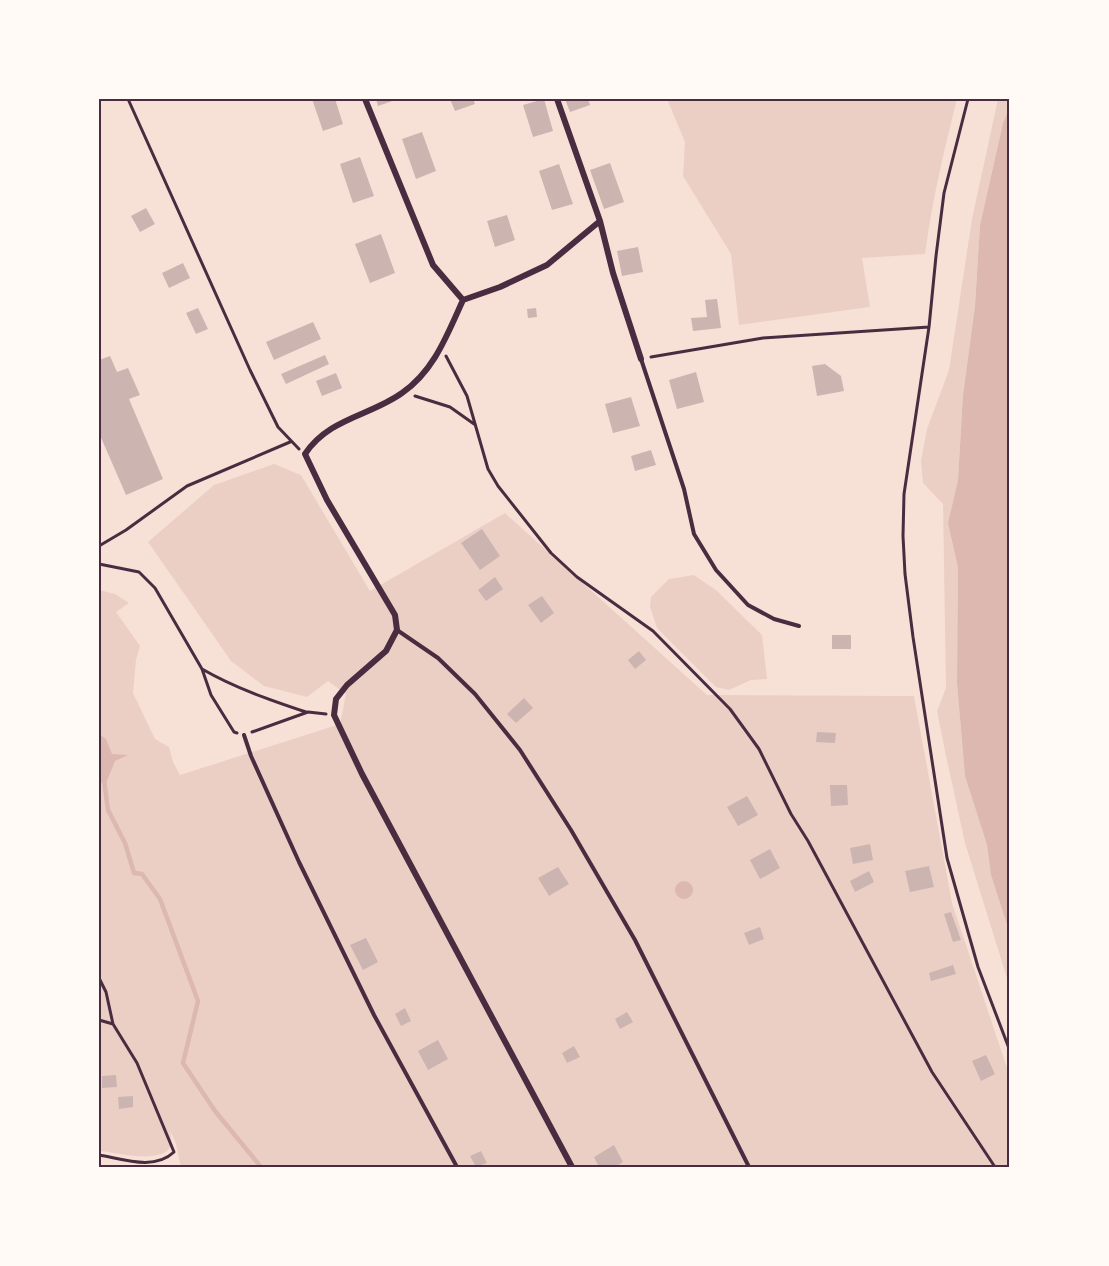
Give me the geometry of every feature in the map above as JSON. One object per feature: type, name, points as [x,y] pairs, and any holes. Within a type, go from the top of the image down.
[{"type":"street","points":[[365,99],[433,265],[463,300]]},
{"type":"street","points":[[557,99],[600,221],[613,273],[640,359]]},
{"type":"street","points":[[572,1167],[362,774],[334,715],[336,699],[346,684],[386,651],[397,630],[395,615],[327,500],[305,454],[314,440],[334,427],[402,393],[428,369],[442,347],[463,300],[500,287],[547,266],[600,221]]},
{"type":"lane","points":[[640,359],[684,489],[694,534],[716,570],[748,604],[774,619],[799,626]]},
{"type":"lane","points":[[397,630],[438,658],[475,694],[520,750],[571,830],[635,939],[749,1167]]},
{"type":"lane","points":[[244,735],[251,756],[299,862],[364,995],[457,1167]]},
{"type":"path","points":[[128,99],[212,282],[228,324],[278,427],[290,442],[305,454]]},
{"type":"path","points":[[968,99],[944,193],[929,327],[904,494],[905,574],[938,811],[947,858],[978,967],[1010,1051]]},
{"type":"path","points":[[640,359],[763,338],[929,327]]},
{"type":"path","points":[[442,347],[467,396],[488,469],[498,486],[551,553],[577,577],[653,631],[730,709],[759,749],[791,814],[808,841],[932,1072],[995,1167]]},
{"type":"path","points":[[402,393],[450,407],[475,425]]},
{"type":"path","points":[[100,545],[126,530],[187,486],[290,442]]},
{"type":"path","points":[[99,564],[139,572],[155,588],[202,669],[211,695],[234,732],[244,735],[308,712]]},
{"type":"path","points":[[202,669],[262,698],[308,712],[334,715]]},
{"type":"path","points":[[99,978],[106,992],[112,1024],[137,1063],[174,1152],[168,1158],[151,1164],[99,1155]]},
{"type":"path","points":[[99,1020],[112,1024]]},
{"type":"shaded area","points":[[667,99],[957,99],[939,176],[925,254],[862,258],[870,307],[739,325],[731,254],[683,176],[685,142]]},
{"type":"shaded area","points":[[998,99],[1010,99],[1010,106],[1003,123],[980,225],[975,306],[963,395],[958,480],[948,523],[958,568],[957,683],[965,776],[987,845],[991,875],[1010,934],[1010,988],[965,843],[937,711],[946,688],[943,504],[923,483],[921,461],[927,429],[949,370],[972,219]]},
{"type":"shaded area","points":[[1010,106],[1010,934],[991,875],[987,845],[965,776],[957,683],[958,568],[948,523],[958,480],[963,395],[975,306],[980,225],[1003,123]]},
{"type":"shaded area","points":[[274,464],[301,475],[370,591],[505,513],[707,695],[914,696],[952,903],[1010,1077],[1010,1167],[181,1167],[176,1144],[170,1131],[171,1145],[160,1155],[139,1156],[101,1151],[99,1167],[99,590],[115,594],[129,603],[116,612],[140,646],[136,660],[133,693],[155,739],[169,747],[180,775],[340,724],[346,694],[328,681],[307,697],[264,686],[231,661],[148,542],[214,485]]},
{"type":"shaded area","points":[[694,575],[717,591],[762,635],[767,679],[751,680],[729,690],[716,687],[657,628],[650,607],[651,597],[669,579]]},
{"type":"shaded area","points":[[99,734],[106,739],[112,754],[128,755],[115,761],[105,786],[99,780]]},
{"type":"shaded area","points":[[684,881],[690,884],[693,890],[690,896],[684,899],[678,896],[675,890],[678,884]]},
{"type":"building","points":[[312,99],[335,99],[343,124],[323,131]]},
{"type":"building","points":[[376,99],[398,99],[378,106]]},
{"type":"building","points":[[450,99],[473,99],[475,104],[455,111]]},
{"type":"building","points":[[544,99],[553,131],[533,137],[523,105]]},
{"type":"building","points":[[565,99],[588,99],[590,105],[570,112]]},
{"type":"building","points":[[422,132],[436,171],[416,179],[402,139]]},
{"type":"building","points":[[360,157],[374,196],[353,203],[340,164]]},
{"type":"building","points":[[610,163],[624,202],[604,209],[590,170]]},
{"type":"building","points":[[559,164],[573,204],[552,210],[539,171]]},
{"type":"building","points":[[146,208],[155,224],[140,232],[131,216]]},
{"type":"building","points":[[507,215],[515,240],[495,247],[487,221]]},
{"type":"building","points":[[381,234],[395,273],[370,283],[355,244]]},
{"type":"building","points":[[638,247],[643,272],[622,276],[617,251]]},
{"type":"building","points":[[183,263],[190,278],[169,288],[162,273]]},
{"type":"building","points":[[717,299],[721,328],[693,331],[691,318],[707,317],[705,300]]},
{"type":"building","points":[[198,308],[208,329],[196,334],[186,313]]},
{"type":"building","points":[[536,308],[537,317],[528,318],[527,309]]},
{"type":"building","points":[[313,322],[321,339],[274,360],[266,342]]},
{"type":"building","points":[[325,355],[329,364],[286,384],[281,374]]},
{"type":"building","points":[[110,356],[117,372],[128,368],[140,395],[129,399],[163,479],[126,495],[99,433],[99,360]]},
{"type":"building","points":[[825,364],[841,376],[844,391],[817,396],[812,366]]},
{"type":"building","points":[[696,372],[704,402],[677,409],[669,380]]},
{"type":"building","points":[[336,373],[342,388],[322,396],[316,381]]},
{"type":"building","points":[[631,397],[640,426],[613,433],[605,404]]},
{"type":"building","points":[[651,450],[656,465],[635,471],[631,456]]},
{"type":"building","points":[[482,529],[500,556],[480,570],[461,543]]},
{"type":"building","points":[[495,577],[503,589],[486,601],[478,590]]},
{"type":"building","points":[[542,596],[554,613],[541,623],[528,605]]},
{"type":"building","points":[[832,635],[851,635],[851,649],[832,649]]},
{"type":"building","points":[[639,651],[646,660],[635,669],[628,660]]},
{"type":"building","points":[[524,698],[533,708],[516,723],[507,714]]},
{"type":"building","points":[[817,732],[836,733],[835,743],[816,742]]},
{"type":"building","points":[[830,785],[847,785],[848,805],[831,806]]},
{"type":"building","points":[[747,796],[758,815],[738,826],[727,807]]},
{"type":"building","points":[[870,844],[873,860],[853,864],[850,848]]},
{"type":"building","points":[[770,849],[780,868],[760,879],[750,860]]},
{"type":"building","points":[[929,866],[934,887],[910,892],[905,871]]},
{"type":"building","points":[[558,867],[569,884],[549,896],[538,878]]},
{"type":"building","points":[[869,871],[874,882],[855,892],[850,881]]},
{"type":"building","points":[[951,912],[961,940],[953,942],[944,914]]},
{"type":"building","points":[[760,927],[764,939],[749,945],[744,933]]},
{"type":"building","points":[[366,938],[378,962],[363,970],[350,945]]},
{"type":"building","points":[[953,965],[956,974],[931,981],[929,973]]},
{"type":"building","points":[[405,1008],[411,1021],[401,1026],[395,1014]]},
{"type":"building","points":[[627,1012],[633,1022],[620,1029],[615,1019]]},
{"type":"building","points":[[438,1040],[448,1059],[428,1070],[418,1051]]},
{"type":"building","points":[[574,1046],[580,1057],[567,1063],[562,1053]]},
{"type":"building","points":[[986,1055],[995,1074],[981,1081],[972,1061]]},
{"type":"building","points":[[116,1075],[117,1087],[102,1088],[102,1076]]},
{"type":"building","points":[[133,1096],[133,1107],[119,1109],[118,1097]]},
{"type":"building","points":[[614,1145],[623,1162],[615,1167],[599,1167],[594,1157]]},
{"type":"building","points":[[481,1151],[487,1163],[476,1167],[470,1156]]},
{"type":"waterway","points":[[104,780],[108,810],[125,843],[134,873],[142,874],[160,899],[198,1001],[183,1063],[215,1111],[261,1167]]}]
